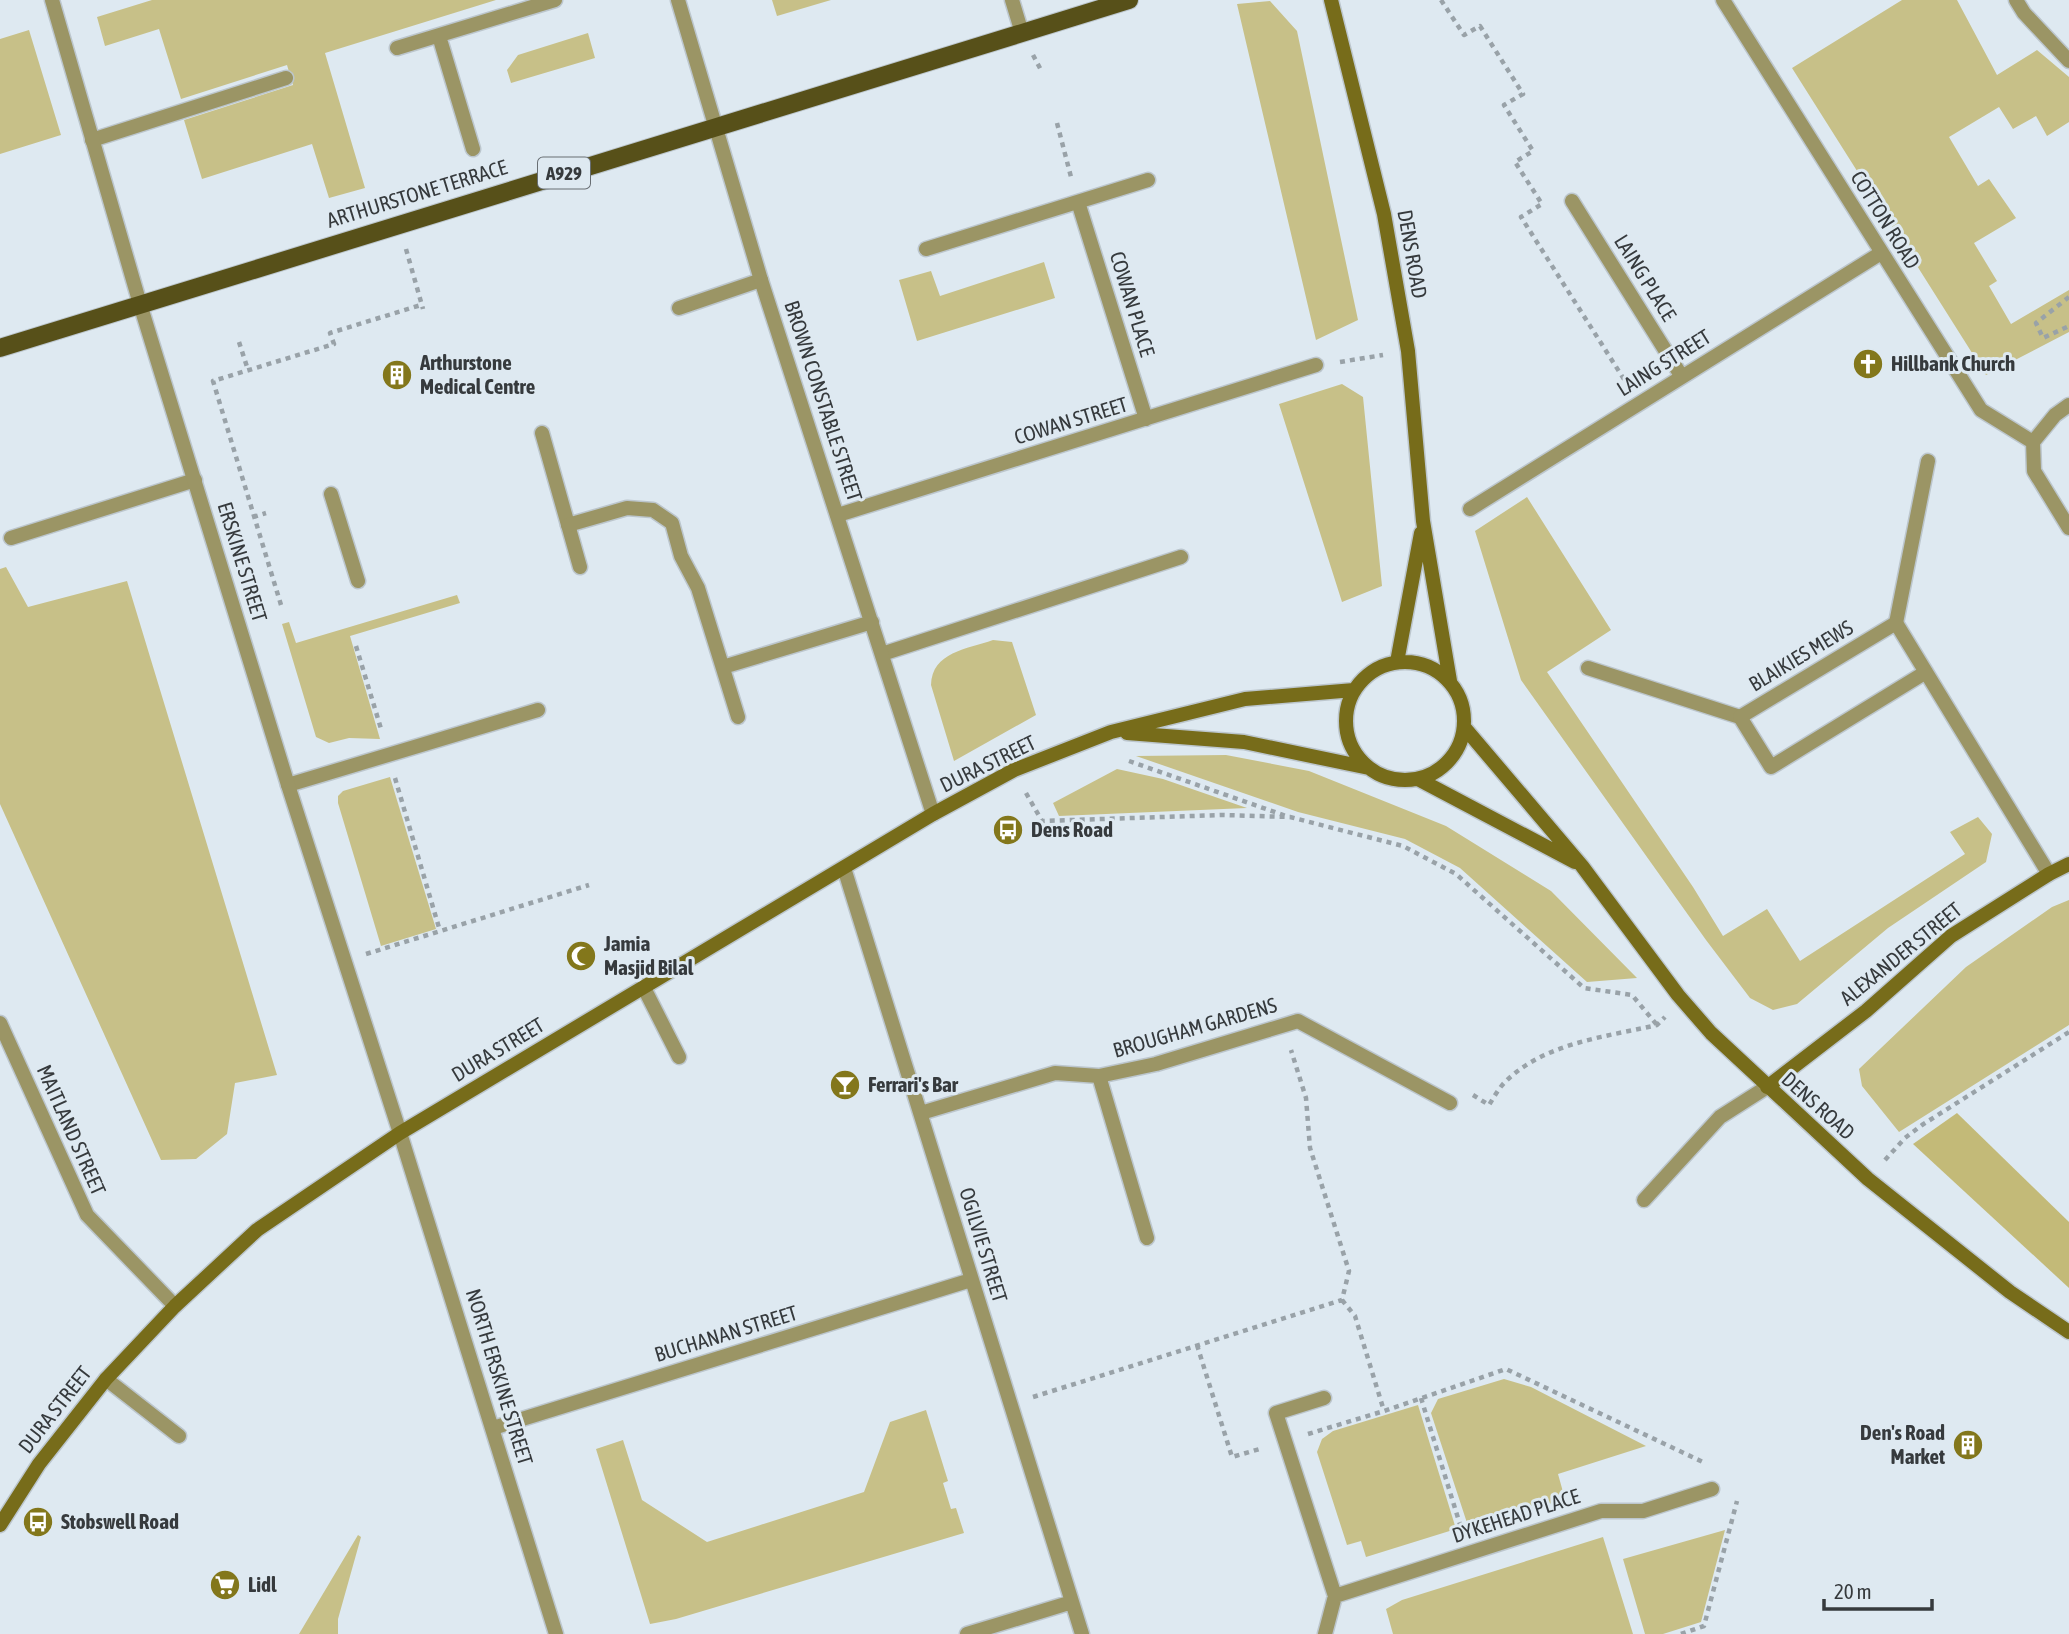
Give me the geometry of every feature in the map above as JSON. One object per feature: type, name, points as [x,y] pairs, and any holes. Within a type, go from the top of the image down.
[{"type":"main road","name":"ARTHURSTONE TERRACE","points":[[0,348],[1129,0]]},
{"type":"main road","name":"DENS ROAD","points":[[1331,0],[1384,214],[1408,351],[1423,521],[1450,681],[1461,702],[1464,727],[1582,866],[1683,1000],[1712,1033],[1868,1179],[2010,1292],[2069,1332]]},
{"type":"main road","name":"DENS ROAD","points":[[1397,662],[1423,521]]},
{"type":"main road","points":[[1370,768],[1357,756],[1349,741],[1346,723],[1348,706],[1354,691],[1365,677],[1380,667],[1397,662],[1411,662],[1439,671],[1450,681]]},
{"type":"main road","name":"DURA STREET","points":[[0,1525],[39,1464],[106,1379],[175,1306],[257,1230],[400,1133],[933,814],[1014,770],[1111,732],[1245,699],[1354,691]]},
{"type":"main road","points":[[1418,779],[1435,772],[1449,760],[1460,745],[1464,727]]},
{"type":"main road","name":"DURA STREET","points":[[1111,732],[1244,741],[1370,768]]},
{"type":"main road","name":"DENS ROAD","points":[[1370,768],[1384,776],[1401,780],[1418,779],[1582,866]]},
{"type":"main road","name":"ALEXANDER STREET","points":[[1767,1087],[1866,1011],[1951,936],[2069,864]]},
{"type":"street","name":"ERSKINE STREET","points":[[52,0],[140,304],[343,961],[400,1133]]},
{"type":"street","points":[[397,48],[555,0]]},
{"type":"street","name":"BROWN CONSTABLE STREET","points":[[678,0],[761,280],[933,814]]},
{"type":"street","points":[[1012,0],[1022,33]]},
{"type":"street","name":"COTTON ROAD","points":[[1723,0],[1981,410],[2033,442]]},
{"type":"street","points":[[2016,0],[2024,13],[2069,61]]},
{"type":"street","points":[[439,36],[473,149]]},
{"type":"street","points":[[92,140],[286,78]]},
{"type":"street","points":[[926,249],[1148,180]]},
{"type":"street","name":"LAING PLACE","points":[[1572,201],[1682,377]]},
{"type":"street","name":"COWAN PLACE","points":[[1078,202],[1146,419]]},
{"type":"street","name":"LAING STREET","points":[[1470,509],[1881,253]]},
{"type":"street","points":[[678,308],[761,280]]},
{"type":"street","name":"COWAN STREET","points":[[838,515],[1316,365]]},
{"type":"street","points":[[2069,405],[2055,415],[2033,442],[2034,471],[2069,528]]},
{"type":"street","points":[[542,433],[580,567]]},
{"type":"street","points":[[1928,460],[1896,623],[2049,874]]},
{"type":"street","points":[[11,538],[195,480]]},
{"type":"street","points":[[331,494],[358,581]]},
{"type":"street","points":[[568,525],[627,508],[653,510],[672,523],[681,556],[698,588],[738,717]]},
{"type":"street","points":[[882,654],[1181,558]]},
{"type":"street","points":[[723,667],[872,622]]},
{"type":"street","name":"BLAIKIES MEWS","points":[[1896,623],[1741,717],[1771,767],[1926,672]]},
{"type":"street","points":[[1588,668],[1741,717]]},
{"type":"street","points":[[288,785],[538,710]]},
{"type":"street","name":"OGILVIE STREET","points":[[844,868],[1082,1634]]},
{"type":"street","points":[[644,988],[679,1057]]},
{"type":"street","name":"BROUGHAM GARDENS","points":[[921,1113],[1055,1073],[1099,1076],[1156,1064],[1298,1021],[1450,1103]]},
{"type":"street","name":"MAITLAND STREET","points":[[0,1023],[87,1215],[175,1306]]},
{"type":"street","name":"BROUGHAM GARDENS","points":[[1099,1076],[1147,1238]]},
{"type":"street","points":[[1644,1200],[1720,1117],[1767,1087]]},
{"type":"street","name":"NORTH ERSKINE STREET","points":[[400,1133],[556,1634]]},
{"type":"street","name":"BUCHANAN STREET","points":[[493,1428],[971,1280]]},
{"type":"street","points":[[106,1379],[178,1436]]},
{"type":"street","points":[[1324,1398],[1276,1413],[1335,1596],[1325,1634]]},
{"type":"street","name":"DYKEHEAD PLACE","points":[[1335,1596],[1601,1511],[1643,1511],[1712,1489]]},
{"type":"street","points":[[967,1634],[1072,1602]]},
{"type":"path","points":[[1441,0],[1464,36],[1480,26],[1523,94],[1504,105],[1533,151],[1515,162],[1542,204],[1521,217],[1639,404]]},
{"type":"path","points":[[1057,124],[1078,202]]},
{"type":"path","points":[[281,605],[213,381],[334,344],[330,333],[422,307],[398,224]]},
{"type":"path","points":[[2069,297],[2036,323],[2043,338],[2069,326]]},
{"type":"path","points":[[239,342],[248,370]]},
{"type":"path","points":[[1316,365],[1408,351]]},
{"type":"path","points":[[253,517],[266,513]]},
{"type":"path","points":[[356,646],[440,931]]},
{"type":"path","points":[[1121,758],[1290,817],[1403,846],[1456,874],[1584,988],[1632,995],[1657,1025]]},
{"type":"path","points":[[1014,770],[1042,821],[1290,817]]},
{"type":"path","points":[[343,961],[589,885]]},
{"type":"path","points":[[1450,1103],[1458,1087],[1489,1105],[1504,1083],[1537,1058],[1575,1044],[1657,1025],[1683,1000]]},
{"type":"path","points":[[1283,1025],[1306,1098],[1310,1148],[1349,1271],[1342,1300]]},
{"type":"path","points":[[1905,1138],[2069,1032]]},
{"type":"path","points":[[1009,1404],[1342,1300]]},
{"type":"path","points":[[1342,1300],[1355,1316],[1384,1411]]},
{"type":"path","points":[[1197,1345],[1232,1457],[1384,1411],[1506,1369],[1717,1469]]},
{"type":"path","points":[[1421,1398],[1469,1553]]},
{"type":"path","points":[[1681,1634],[1704,1626],[1738,1494]]},
{"type":"shaded area","points":[[152,0],[496,0],[325,53],[365,188],[329,198],[312,144],[202,179],[184,120],[293,85],[287,65],[181,99],[159,29],[105,46],[97,17]]},
{"type":"shaded area","points":[[772,0],[831,0],[777,16]]},
{"type":"shaded area","points":[[1902,0],[1957,0],[1997,75],[2037,50],[2069,77],[2069,122],[2047,136],[2036,116],[2013,129],[1999,107],[1949,137],[1978,186],[1989,179],[2016,218],[1974,243],[1997,281],[1989,286],[2011,324],[2069,290],[2069,332],[1986,375],[1792,68]]},
{"type":"shaded area","points":[[1270,1],[1297,31],[1358,320],[1316,340],[1237,4]]},
{"type":"shaded area","points":[[29,30],[61,135],[0,154],[0,39]]},
{"type":"shaded area","points":[[588,33],[595,58],[511,83],[507,70],[518,55]]},
{"type":"shaded area","points":[[1044,262],[1055,298],[917,341],[899,280],[931,271],[940,296]]},
{"type":"shaded area","points":[[1342,384],[1363,397],[1382,586],[1342,602],[1279,404]]},
{"type":"shaded area","points":[[1527,497],[1611,630],[1547,672],[1693,887],[1723,936],[1767,909],[1800,961],[1965,854],[1950,832],[1978,817],[1992,834],[1986,862],[1888,928],[1797,1004],[1773,1010],[1750,998],[1521,680],[1475,531]]},
{"type":"shaded area","points":[[6,567],[28,607],[127,581],[277,1075],[235,1083],[227,1134],[196,1159],[161,1160],[0,804],[0,569]]},
{"type":"shaded area","points":[[457,595],[460,603],[350,636],[380,739],[349,738],[329,743],[316,737],[282,624],[289,622],[296,643]]},
{"type":"shaded area","points":[[993,640],[1012,642],[1036,715],[954,761],[931,685],[933,674],[944,659],[962,649]]},
{"type":"shaded area","points":[[1226,755],[1309,771],[1446,826],[1551,891],[1637,978],[1587,982],[1460,868],[1405,839],[1298,812],[1136,756]]},
{"type":"shaded area","points":[[1117,769],[1163,779],[1247,808],[1059,816],[1053,803]]},
{"type":"shaded area","points":[[390,777],[436,929],[381,946],[338,796],[343,791]]},
{"type":"shaded area","points":[[2069,900],[2069,1025],[1899,1132],[1862,1086],[1859,1069],[1966,967],[2052,907]]},
{"type":"shaded area","points":[[1957,1113],[2069,1222],[2069,1288],[1913,1144]]},
{"type":"shaded area","points":[[1504,1379],[1531,1387],[1646,1446],[1558,1474],[1565,1499],[1469,1529],[1431,1413],[1438,1399]]},
{"type":"shaded area","points":[[1418,1405],[1456,1529],[1366,1557],[1361,1541],[1347,1545],[1317,1452],[1322,1439],[1333,1431]]},
{"type":"shaded area","points":[[926,1410],[948,1481],[943,1483],[951,1509],[956,1508],[964,1533],[676,1619],[650,1624],[596,1449],[623,1440],[642,1500],[707,1542],[864,1492],[890,1422]]},
{"type":"shaded area","points":[[1725,1530],[1701,1622],[1663,1634],[1645,1634],[1623,1559]]},
{"type":"shaded area","points":[[358,1535],[361,1537],[338,1619],[338,1634],[299,1634]]},
{"type":"shaded area","points":[[1603,1537],[1633,1634],[1393,1634],[1386,1609],[1402,1600]]},
{"type":"place","name":"Hillbank Church","points":[[1868,364]]},
{"type":"place","name":"Arthurstone Medical Centre","points":[[397,375]]},
{"type":"place","name":"Dens Road","points":[[1008,830]]},
{"type":"place","name":"Jamia Masjid Bilal","points":[[581,956]]},
{"type":"place","name":"Ferrari's Bar","points":[[845,1085]]},
{"type":"place","name":"Den's Road Market","points":[[1968,1445]]},
{"type":"place","name":"Stobswell Road","points":[[38,1522]]},
{"type":"place","name":"Lidl","points":[[225,1585]]}]
